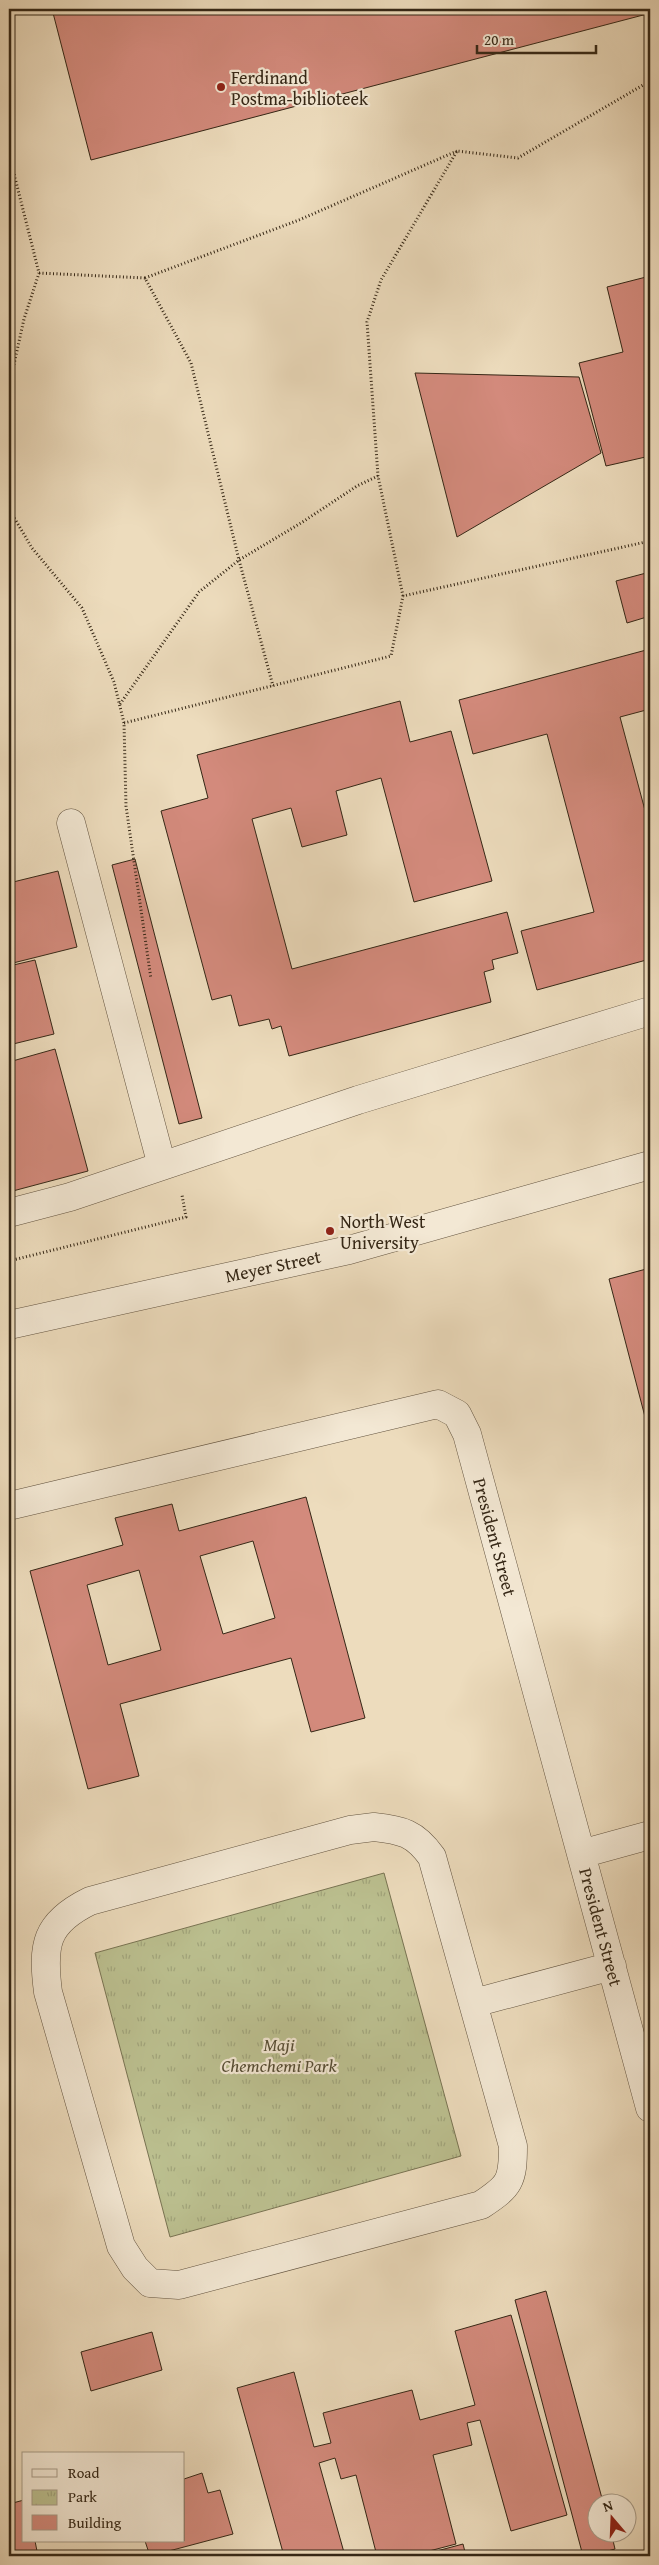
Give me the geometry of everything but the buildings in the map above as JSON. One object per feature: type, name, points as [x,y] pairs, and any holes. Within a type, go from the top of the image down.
[{"type":"street","points":[[71,823],[162,1166]]},
{"type":"street","points":[[9,1213],[70,1197],[367,1098],[650,1011]]},
{"type":"street","name":"Meyer Street","points":[[9,1325],[349,1250],[650,1165]]},
{"type":"street","name":"President Street","points":[[9,1506],[438,1404],[458,1414],[467,1434],[650,2108]]},
{"type":"street","points":[[374,1827],[400,1830],[421,1841],[432,1857],[474,2003],[513,2146],[513,2173],[502,2191],[481,2205],[179,2284],[150,2283],[135,2268],[121,2246],[48,1992],[44,1961],[51,1931],[71,1910],[90,1901],[350,1830],[374,1827]]},
{"type":"street","points":[[581,1854],[650,1835]]},
{"type":"street","points":[[474,2003],[612,1966]]},
{"type":"path","points":[[40,273],[145,278],[299,220],[457,150],[518,158],[650,81]]},
{"type":"path","points":[[124,723],[391,656],[403,596],[378,476],[367,322],[381,280],[457,150]]},
{"type":"path","points":[[9,154],[40,273],[24,319],[9,387]]},
{"type":"path","points":[[145,278],[191,363],[239,560],[273,686]]},
{"type":"path","points":[[119,704],[199,592],[239,560],[301,523],[357,486],[378,476]]},
{"type":"path","points":[[9,509],[32,548],[82,608],[114,682],[124,723],[126,806]]},
{"type":"path","points":[[403,596],[650,541]]},
{"type":"green space","name":"Maji Chemchemi Park","points":[[384,1873],[461,2156],[170,2237],[95,1953]]},
{"type":"place","name":"Ferdinand Postma-biblioteek","points":[[221,87]]},
{"type":"place","name":"North West University","points":[[330,1231]]}]
